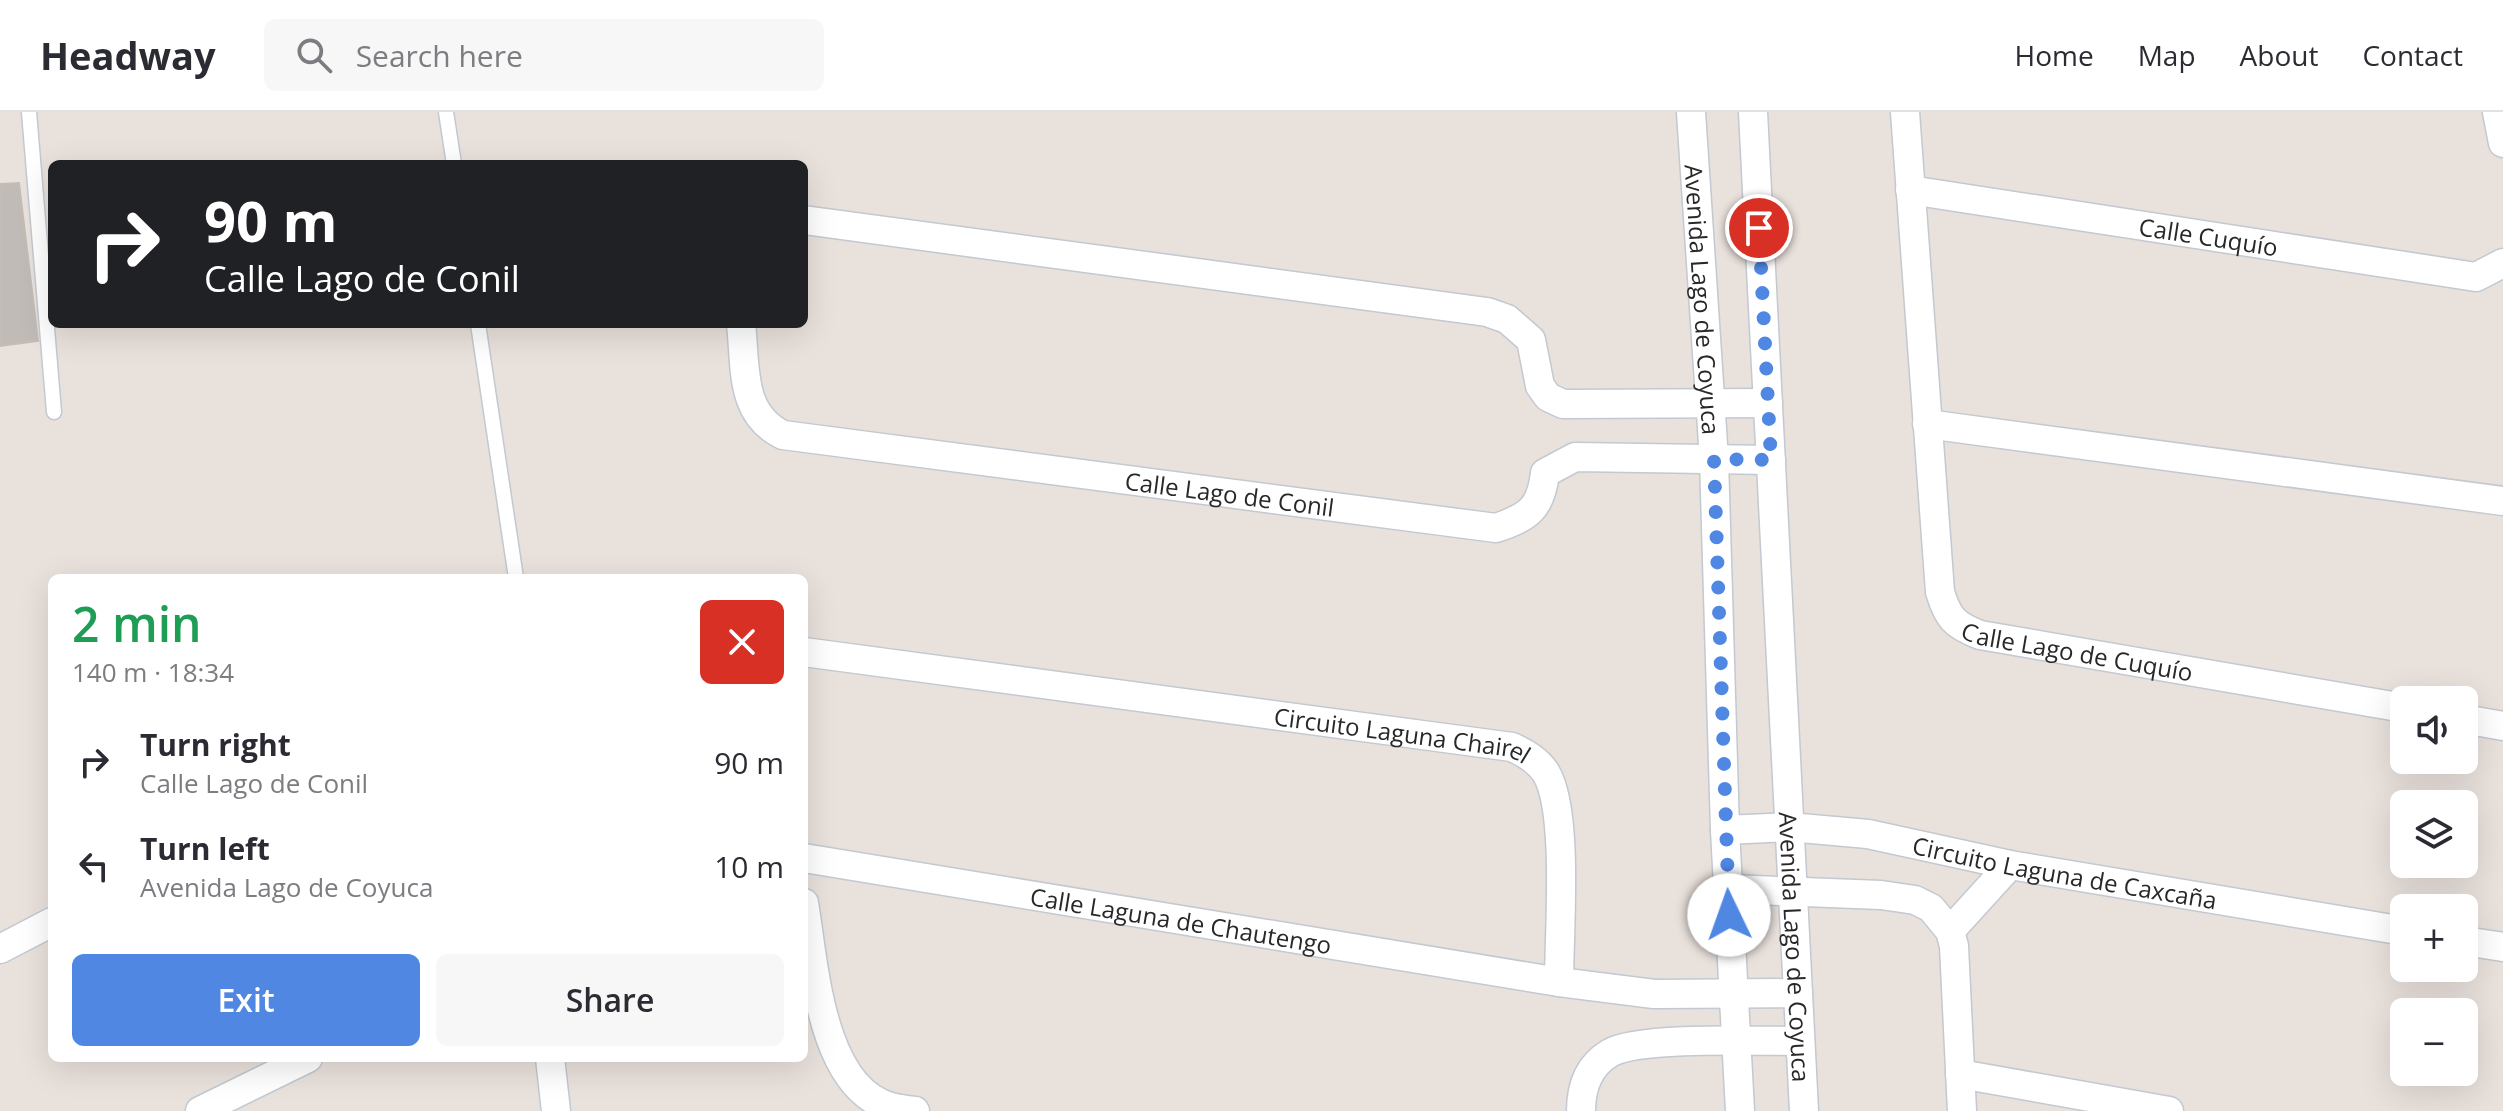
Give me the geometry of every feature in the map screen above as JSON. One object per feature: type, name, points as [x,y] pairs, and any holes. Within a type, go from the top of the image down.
[{"type":"street","name":"Avenida Lago de Coyuca","points":[[1691,112],[1714,459],[1725,830],[1740,1111]]},
{"type":"street","name":"Avenida Lago de Coyuca","points":[[1753,112],[1804,1111]]},
{"type":"street","name":"Calle Lago de Cuquío","points":[[1905,112],[1940,592],[1946,612],[1960,627],[1980,635],[2390,706]]},
{"type":"street","points":[[2497,112],[2503,143]]},
{"type":"street","name":"Calle Cuquío","points":[[1910,190],[2476,277],[2503,263]]},
{"type":"street","points":[[808,221],[1487,312],[1507,319],[1531,340],[1540,386],[1548,397],[1563,404],[1768,403]]},
{"type":"street","name":"Calle Lago de Conil","points":[[741,328],[751,406],[766,426],[783,435],[1496,528],[1526,514],[1542,498],[1545,473],[1575,457],[1771,460]]},
{"type":"street","points":[[1927,424],[2503,501]]},
{"type":"street","name":"Circuito Laguna Chairel","points":[[808,653],[1512,747],[1526,754],[1547,774],[1560,819],[1559,982]]},
{"type":"street","points":[[2478,722],[2503,726]]},
{"type":"street","name":"Circuito Laguna de Caxcaña","points":[[1725,830],[1789,827],[1868,834],[2010,865],[2390,929]]},
{"type":"street","name":"Calle Laguna de Chautengo","points":[[808,859],[1559,982]]},
{"type":"street","points":[[1950,931],[2010,865]]},
{"type":"street","points":[[1728,889],[1881,895],[1915,900],[1931,908],[1950,931],[1954,946],[1962,1111]]},
{"type":"street","points":[[0,949],[48,924]]},
{"type":"street","points":[[808,926],[825,1024],[834,1053],[849,1076],[868,1094],[889,1107],[915,1111]]},
{"type":"street","points":[[2478,943],[2503,947]]},
{"type":"street","points":[[1559,982],[1654,994],[1734,991],[1798,993]]},
{"type":"street","points":[[1581,1111],[1583,1088],[1588,1076],[1597,1063],[1619,1048],[1649,1043],[1800,1041]]},
{"type":"street","points":[[200,1111],[300,1062]]},
{"type":"street","points":[[550,1062],[556,1111]]},
{"type":"street","points":[[1960,1074],[2169,1111]]},
{"type":"lane","points":[[29,112],[54,412]]},
{"type":"lane","points":[[446,112],[453,160]]},
{"type":"lane","points":[[479,328],[515,574]]},
{"type":"building","points":[[19,183],[38,341],[0,346],[0,184]]},
{"type":"route","points":[[1729,915],[1714,459],[1771,460],[1759,228]]}]
